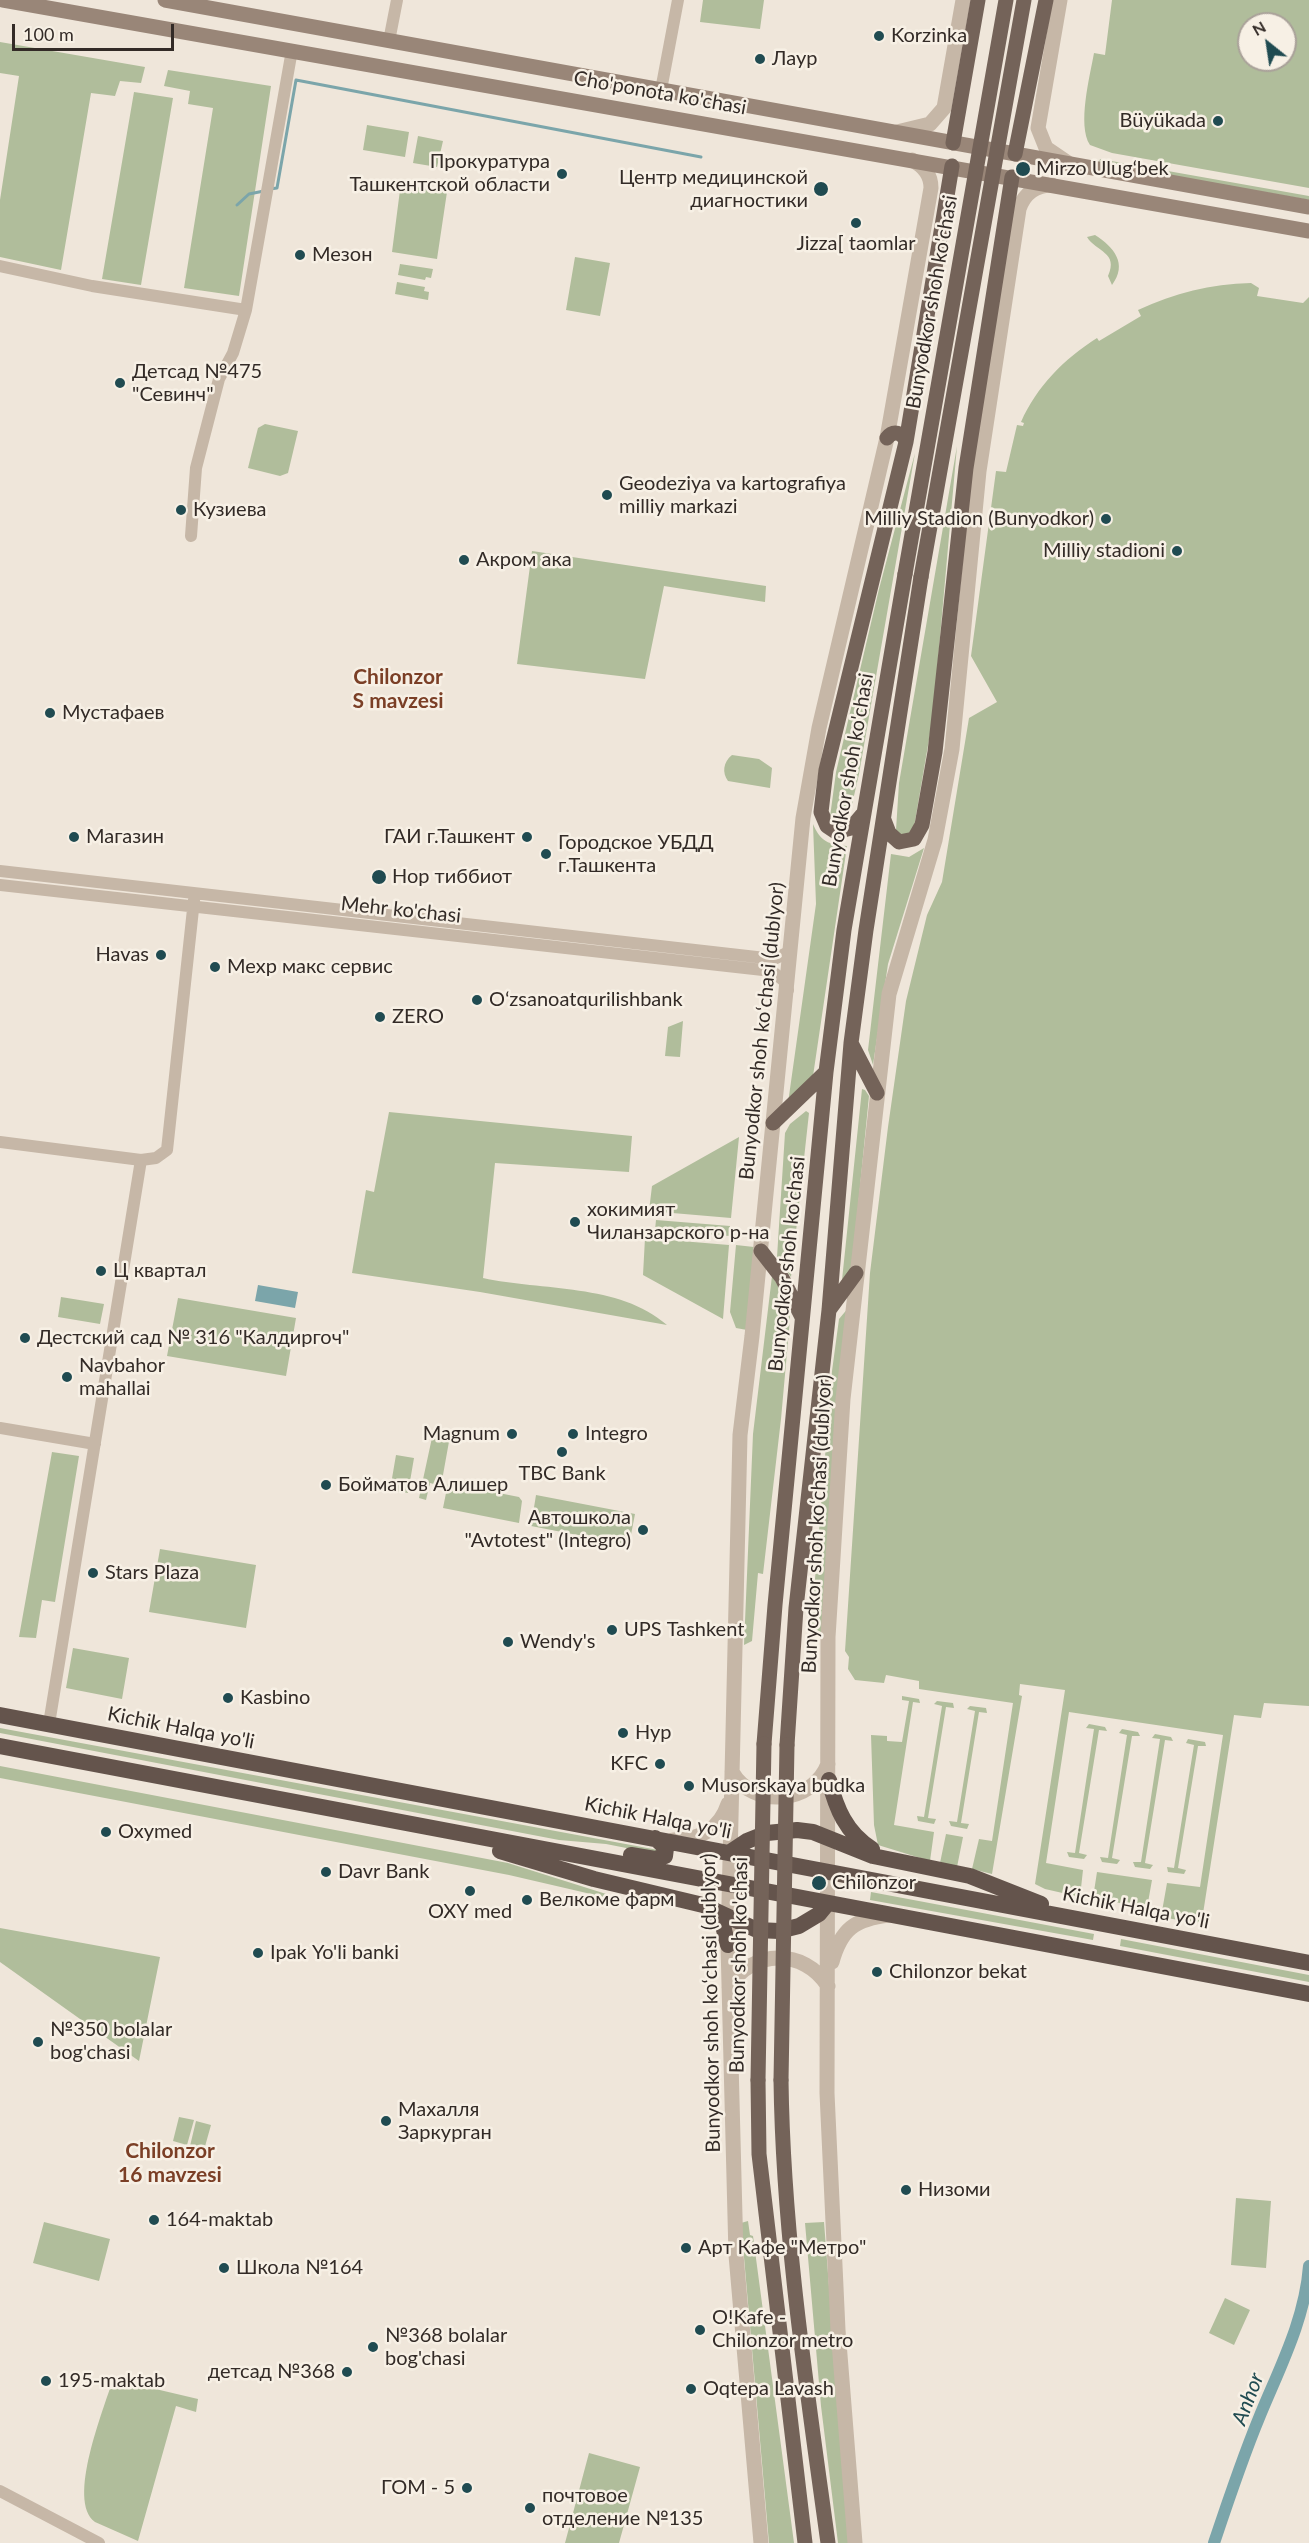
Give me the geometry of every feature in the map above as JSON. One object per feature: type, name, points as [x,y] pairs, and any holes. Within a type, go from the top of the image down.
[{"type":"highway","name":"Kichik Halqa yo'li","points":[[0,1715],[1309,1963]]},
{"type":"highway","points":[[0,1746],[1309,1994]]},
{"type":"highway","points":[[829,1780],[838,1809],[852,1833],[894,1861]]},
{"type":"highway","points":[[401,1822],[594,1879],[680,1898],[721,1913],[757,1930],[778,1931],[808,1922],[828,1903]]},
{"type":"highway","points":[[729,1852],[754,1838],[774,1832],[797,1830],[828,1836],[873,1856],[970,1876],[1083,1920]]},
{"type":"highway","points":[[550,1850],[592,1848],[660,1858],[665,1856],[666,1848],[655,1838]]},
{"type":"highway","points":[[721,1913],[728,1945]]},
{"type":"highway","points":[[1117,1958],[1110,1950],[1108,1939],[1113,1931],[1124,1927]]},
{"type":"main road","name":"Cho'ponota ko'chasi","points":[[3,0],[55,5],[292,50],[1309,231]]},
{"type":"main road","name":"Cho'ponota ko'chasi","points":[[165,0],[1309,207]]},
{"type":"main road","points":[[953,142],[978,0]]},
{"type":"main road","name":"Bunyodkor shoh ko'chasi","points":[[805,2543],[759,2154],[758,2080],[764,1744],[826,1072],[843,930],[1006,0]]},
{"type":"main road","name":"Bunyodkor shoh ko'chasi","points":[[828,2543],[806,2379],[782,2149],[781,2080],[787,1744],[796,1608],[829,1310],[851,1043],[866,930],[921,577],[1024,0]]},
{"type":"main road","points":[[1015,154],[1046,0]]},
{"type":"main road","points":[[549,95],[561,91],[565,85],[564,78],[559,71]]},
{"type":"main road","points":[[687,119],[679,113],[677,105],[681,98],[690,95]]},
{"type":"main road","points":[[862,815],[851,828],[836,832],[824,824],[821,809],[835,729],[906,442],[952,166]]},
{"type":"main road","points":[[884,818],[889,833],[899,842],[914,839],[922,825],[934,752],[966,468],[1012,177]]},
{"type":"main road","points":[[887,438],[891,434],[898,433],[904,436],[906,442]]},
{"type":"main road","points":[[851,1043],[877,1093]]},
{"type":"main road","points":[[773,1123],[826,1072]]},
{"type":"main road","points":[[761,1251],[782,1278],[803,1317]]},
{"type":"main road","points":[[829,1310],[856,1274]]},
{"type":"street","points":[[389,40],[397,0]]},
{"type":"street","points":[[661,90],[678,0]]},
{"type":"street","points":[[897,132],[930,124],[944,108],[963,0]]},
{"type":"street","points":[[1060,0],[1038,128],[1042,143],[1051,153],[1074,165]]},
{"type":"street","points":[[191,536],[196,468],[219,379],[232,353],[246,310],[292,50]]},
{"type":"street","name":"Bunyodkor shoh koʻchasi (dublyor)","points":[[721,1913],[729,1884],[740,1435],[761,1251],[804,818],[811,773],[887,438],[931,189],[931,180],[926,171],[916,162],[906,158]]},
{"type":"street","name":"Bunyodkor shoh koʻchasi (dublyor)","points":[[855,2543],[838,2330],[827,2093],[828,1637],[843,1399],[889,994],[935,840],[952,749],[979,471],[1019,209],[1022,200],[1031,192],[1041,186],[1055,185]]},
{"type":"street","points":[[0,266],[92,286],[246,310]]},
{"type":"street","name":"Mehr ko'chasi","points":[[0,871],[403,917],[423,926]]},
{"type":"street","points":[[72,893],[73,879]]},
{"type":"street","name":"Mehr ko'chasi","points":[[0,885],[402,930],[423,926],[773,965]]},
{"type":"street","points":[[0,1142],[141,1160],[156,1158],[166,1150],[200,894]]},
{"type":"street","points":[[402,930],[403,917]]},
{"type":"street","points":[[788,990],[773,965],[792,951]]},
{"type":"street","points":[[49,1724],[65,1612],[141,1160]]},
{"type":"street","points":[[0,1428],[95,1444]]},
{"type":"street","points":[[655,1838],[689,1839],[712,1829],[725,1812],[732,1778],[753,1792],[785,1797],[799,1794],[812,1787],[823,1776],[829,1761]]},
{"type":"street","points":[[828,1986],[837,1946],[844,1934],[858,1922],[892,1915]]},
{"type":"street","name":"Bunyodkor shoh koʻchasi (dublyor)","points":[[728,1945],[736,2255],[761,2543]]},
{"type":"street","points":[[729,1987],[738,1974],[750,1965],[778,1957],[793,1959],[807,1966],[819,1974],[828,1986]]},
{"type":"street","points":[[0,2491],[99,2543]]},
{"type":"green space","points":[[703,0],[764,0],[760,29],[700,22]]},
{"type":"green space","points":[[1112,0],[1309,0],[1309,188],[1112,153],[1090,145],[1086,136],[1084,113],[1094,53],[1105,55]]},
{"type":"green space","points":[[0,42],[145,67],[141,83],[120,81],[115,96],[91,93],[61,270],[0,257],[0,200],[19,76],[0,73]]},
{"type":"green space","points":[[168,70],[271,86],[239,296],[184,288],[213,108],[188,104],[190,91],[164,86]]},
{"type":"green space","points":[[134,92],[173,98],[141,285],[102,279]]},
{"type":"green space","points":[[367,125],[409,132],[405,157],[363,150]]},
{"type":"green space","points":[[418,136],[443,141],[437,167],[413,163]]},
{"type":"green space","points":[[1100,159],[1309,196],[1309,200],[1099,163]]},
{"type":"green space","points":[[404,185],[447,192],[437,259],[392,252],[400,190]]},
{"type":"green space","points":[[1095,235],[1108,245],[1117,257],[1119,270],[1112,285],[1108,276],[1111,268],[1109,257],[1087,237]]},
{"type":"green space","points":[[575,257],[610,263],[600,316],[566,310]]},
{"type":"green space","points":[[400,264],[433,269],[431,278],[426,277],[425,280],[398,275]]},
{"type":"green space","points":[[397,282],[425,287],[424,291],[429,292],[428,300],[395,294]]},
{"type":"green space","points":[[1251,283],[1259,288],[1257,296],[1303,303],[1309,297],[1309,1706],[1264,1703],[1261,1718],[1234,1715],[1202,1920],[1196,1923],[1161,1917],[1167,1883],[1200,1887],[1223,1735],[1069,1712],[1046,1863],[1083,1870],[1080,1897],[1045,1889],[1035,1884],[1065,1690],[1020,1684],[1019,1695],[1022,1696],[992,1874],[972,1869],[979,1839],[992,1841],[1013,1703],[919,1689],[919,1681],[886,1675],[884,1683],[855,1680],[848,1669],[849,1657],[845,1651],[870,1273],[906,1001],[927,915],[942,882],[969,718],[997,702],[971,656],[996,471],[1006,472],[1017,425],[1023,426],[1024,423],[1021,422],[1043,385],[1085,346],[1097,338],[1099,341],[1141,316],[1138,310],[1166,299],[1193,290]]},
{"type":"green space","points":[[265,424],[298,431],[288,473],[280,476],[248,468],[258,428]]},
{"type":"green space","points":[[957,446],[933,716],[913,833],[906,839],[896,830],[899,783]]},
{"type":"green space","points":[[915,453],[859,774],[848,822],[834,825],[830,817],[836,772],[879,589]]},
{"type":"green space","points":[[532,551],[766,586],[765,602],[664,586],[645,679],[517,664]]},
{"type":"green space","points":[[732,755],[759,759],[772,768],[770,788],[728,781],[724,768]]},
{"type":"green space","points":[[813,824],[826,841],[835,845],[847,846],[813,1076],[788,1103],[816,904]]},
{"type":"green space","points":[[924,848],[888,964],[873,1065],[868,1050],[891,854],[909,857]]},
{"type":"green space","points":[[683,1021],[680,1057],[665,1056],[668,1027]]},
{"type":"green space","points":[[862,1089],[869,1096],[852,1268],[842,1280]]},
{"type":"green space","points":[[806,1111],[809,1113],[791,1277],[777,1257],[785,1133],[790,1124]]},
{"type":"green space","points":[[389,1112],[632,1136],[629,1172],[495,1163],[483,1278],[603,1295],[648,1311],[667,1325],[480,1292],[352,1273],[366,1190],[374,1192]]},
{"type":"green space","points":[[739,1137],[731,1218],[649,1211],[652,1186]]},
{"type":"green space","points":[[656,1220],[730,1226],[730,1236],[655,1230]]},
{"type":"green space","points":[[645,1238],[729,1245],[723,1319],[643,1275]]},
{"type":"green space","points":[[736,1245],[754,1247],[747,1330],[736,1328],[730,1312]]},
{"type":"green space","points":[[772,1276],[789,1304],[790,1319],[763,1574],[758,1573],[752,1641],[744,1645],[753,1434]]},
{"type":"green space","points":[[61,1297],[104,1304],[100,1324],[58,1317]]},
{"type":"green space","points":[[178,1298],[296,1318],[286,1376],[167,1356]]},
{"type":"green space","points":[[849,1307],[825,1634],[811,1628],[832,1371],[839,1319]]},
{"type":"green space","points":[[433,1433],[450,1436],[441,1486],[430,1483],[426,1500],[419,1498]]},
{"type":"green space","points":[[52,1452],[79,1456],[55,1602],[42,1600],[36,1638],[19,1637]]},
{"type":"green space","points":[[396,1455],[414,1458],[408,1493],[390,1490]]},
{"type":"green space","points":[[448,1483],[519,1497],[522,1501],[519,1523],[443,1508]]},
{"type":"green space","points":[[536,1495],[635,1514],[629,1545],[531,1526]]},
{"type":"green space","points":[[160,1549],[256,1565],[246,1628],[149,1612]]},
{"type":"green space","points":[[73,1648],[129,1658],[122,1699],[66,1688]]},
{"type":"green space","points":[[902,1696],[919,1699],[920,1703],[913,1702],[894,1825],[934,1832],[930,1861],[878,1845],[874,1825],[871,1735],[887,1736],[887,1741],[902,1742],[909,1701],[902,1700]]},
{"type":"green space","points":[[937,1701],[953,1703],[954,1708],[946,1707],[928,1818],[936,1819],[934,1824],[918,1821],[917,1816],[924,1817],[942,1706],[934,1704]]},
{"type":"green space","points":[[970,1706],[986,1708],[987,1713],[979,1712],[961,1823],[969,1824],[967,1829],[951,1826],[949,1821],[957,1822],[975,1711],[967,1709]]},
{"type":"green space","points":[[1089,1724],[1105,1727],[1107,1731],[1099,1730],[1079,1853],[1087,1855],[1084,1859],[1069,1857],[1067,1852],[1075,1853],[1094,1729],[1086,1728]]},
{"type":"green space","points":[[0,1728],[658,1850],[657,1854],[606,1844],[559,1840],[0,1733]]},
{"type":"green space","points":[[1122,1729],[1138,1732],[1140,1736],[1132,1736],[1112,1858],[1120,1860],[1117,1864],[1102,1862],[1100,1857],[1108,1858],[1127,1735],[1119,1733]]},
{"type":"green space","points":[[1155,1734],[1171,1737],[1173,1741],[1165,1740],[1145,1863],[1153,1865],[1150,1869],[1135,1867],[1133,1862],[1141,1862],[1160,1739],[1152,1738]]},
{"type":"green space","points":[[1188,1739],[1205,1742],[1206,1746],[1198,1746],[1178,1868],[1186,1870],[1184,1874],[1168,1872],[1167,1867],[1174,1868],[1194,1745],[1186,1743]]},
{"type":"green space","points":[[0,1766],[508,1863],[622,1899],[621,1901],[509,1875],[0,1778]]},
{"type":"green space","points":[[946,1834],[963,1837],[957,1867],[940,1863]]},
{"type":"green space","points":[[1097,1872],[1152,1880],[1147,1908],[1093,1898]]},
{"type":"green space","points":[[871,1892],[1094,1934],[1093,1940],[870,1900]]},
{"type":"green space","points":[[0,1928],[160,1957],[139,2061],[0,1962]]},
{"type":"green space","points":[[1121,1939],[1309,1975],[1309,1982],[1120,1946]]},
{"type":"green space","points":[[179,2117],[194,2120],[187,2145],[173,2141]]},
{"type":"green space","points":[[196,2121],[211,2125],[204,2150],[190,2146]]},
{"type":"green space","points":[[1236,2198],[1271,2201],[1266,2268],[1231,2265]]},
{"type":"green space","points":[[748,2221],[750,2235],[753,2236],[794,2543],[769,2543],[741,2223]]},
{"type":"green space","points":[[44,2222],[110,2239],[99,2281],[33,2263]]},
{"type":"green space","points":[[824,2222],[849,2543],[838,2543],[821,2406],[805,2223]]},
{"type":"green space","points":[[1225,2298],[1250,2310],[1234,2345],[1209,2333]]},
{"type":"green space","points":[[113,2379],[198,2399],[196,2412],[176,2406],[138,2541],[95,2522],[87,2511],[84,2495],[90,2454]]},
{"type":"green space","points":[[589,2453],[640,2467],[619,2543],[565,2543]]},
{"type":"water","points":[[258,1285],[298,1292],[295,1308],[255,1301]]},
{"type":"waterway","points":[[270,189],[277,188],[296,80],[701,157]]},
{"type":"waterway","points":[[237,205],[249,194],[264,191]]},
{"type":"waterway","name":"Anhor","points":[[1214,2543],[1247,2449],[1297,2325],[1307,2286],[1309,2266]]},
{"type":"place","name":"Korzinka","points":[[879,36]]},
{"type":"place","name":"Лаур","points":[[760,59]]},
{"type":"place","name":"Büyükada","points":[[1218,121]]},
{"type":"place","name":"Mirzo Ulugʻbek","points":[[1023,169]]},
{"type":"place","name":"Прокуратура Ташкентской области","points":[[562,174]]},
{"type":"place","name":"Центр медицинской диагностики","points":[[821,189]]},
{"type":"place","name":"Jizza[ taomlar","points":[[856,223]]},
{"type":"place","name":"Мезон","points":[[300,255]]},
{"type":"place","name":"Детсад №475 \"Севинч\"","points":[[120,383]]},
{"type":"place","name":"Geodeziya va kartografiya milliy markazi","points":[[607,495]]},
{"type":"place","name":"Кузиева","points":[[181,510]]},
{"type":"place","name":"Milliy Stadion (Bunyodkor)","points":[[1106,519]]},
{"type":"place","name":"Milliy stadioni","points":[[1177,551]]},
{"type":"place","name":"Акром ака","points":[[464,560]]},
{"type":"place","name":"Мустафаев","points":[[50,713]]},
{"type":"place","name":"Магазин","points":[[74,837]]},
{"type":"place","name":"ГАИ г.Ташкент","points":[[527,837]]},
{"type":"place","name":"Городское УБДД г.Ташкента","points":[[546,854]]},
{"type":"place","name":"Нор тиббиот","points":[[379,877]]},
{"type":"place","name":"Havas","points":[[161,955]]},
{"type":"place","name":"Мехр макс сервис","points":[[215,967]]},
{"type":"place","name":"Oʻzsanoatqurilishbank","points":[[477,1000]]},
{"type":"place","name":"ZERO","points":[[380,1017]]},
{"type":"place","name":"хокимият Чиланзарского р-на","points":[[575,1222]]},
{"type":"place","name":"Ц квартал","points":[[101,1271]]},
{"type":"place","name":"Дестский сад № 316 \"Калдиргоч\"","points":[[25,1338]]},
{"type":"place","name":"Navbahor mahallai","points":[[67,1377]]},
{"type":"place","name":"Magnum","points":[[512,1434]]},
{"type":"place","name":"Integro","points":[[573,1434]]},
{"type":"place","name":"TBC Bank","points":[[562,1452]]},
{"type":"place","name":"Бойматов Алишер","points":[[326,1485]]},
{"type":"place","name":"Автошкола \"Avtotest\" (Integro)","points":[[643,1530]]},
{"type":"place","name":"Stars Plaza","points":[[93,1573]]},
{"type":"place","name":"UPS Tashkent","points":[[612,1630]]},
{"type":"place","name":"Wendy's","points":[[508,1642]]},
{"type":"place","name":"Kasbino","points":[[228,1698]]},
{"type":"place","name":"Нур","points":[[623,1733]]},
{"type":"place","name":"KFC","points":[[660,1764]]},
{"type":"place","name":"Musorskaya budka","points":[[689,1786]]},
{"type":"place","name":"Oxymed","points":[[106,1832]]},
{"type":"place","name":"Davr Bank","points":[[326,1872]]},
{"type":"place","name":"Chilonzor","points":[[819,1883]]},
{"type":"place","name":"OXY med","points":[[470,1891]]},
{"type":"place","name":"Велкоме фарм","points":[[527,1900]]},
{"type":"place","name":"Ipak Yo'li banki","points":[[258,1953]]},
{"type":"place","name":"Chilonzor bekat","points":[[877,1972]]},
{"type":"place","name":"№350 bolalar bog'chasi","points":[[38,2042]]},
{"type":"place","name":"Махалля Заркурган","points":[[386,2121]]},
{"type":"place","name":"Низоми","points":[[906,2190]]},
{"type":"place","name":"164-maktab","points":[[154,2220]]},
{"type":"place","name":"Арт Кафе \"Метро\"","points":[[686,2248]]},
{"type":"place","name":"Школа №164","points":[[224,2268]]},
{"type":"place","name":"O!Kafe - Chilonzor metro","points":[[700,2330]]},
{"type":"place","name":"№368 bolalar bog'chasi","points":[[373,2347]]},
{"type":"place","name":"детсад №368","points":[[347,2372]]},
{"type":"place","name":"195-maktab","points":[[46,2381]]},
{"type":"place","name":"Oqtepa Lavash","points":[[691,2389]]},
{"type":"place","name":"ГОМ - 5","points":[[467,2488]]},
{"type":"place","name":"почтовое отделение №135","points":[[530,2508]]},
{"type":"district","name":"Chilonzor S mavzesi","points":[[398,689]]},
{"type":"district","name":"Chilonzor 16 mavzesi","points":[[170,2163]]}]
